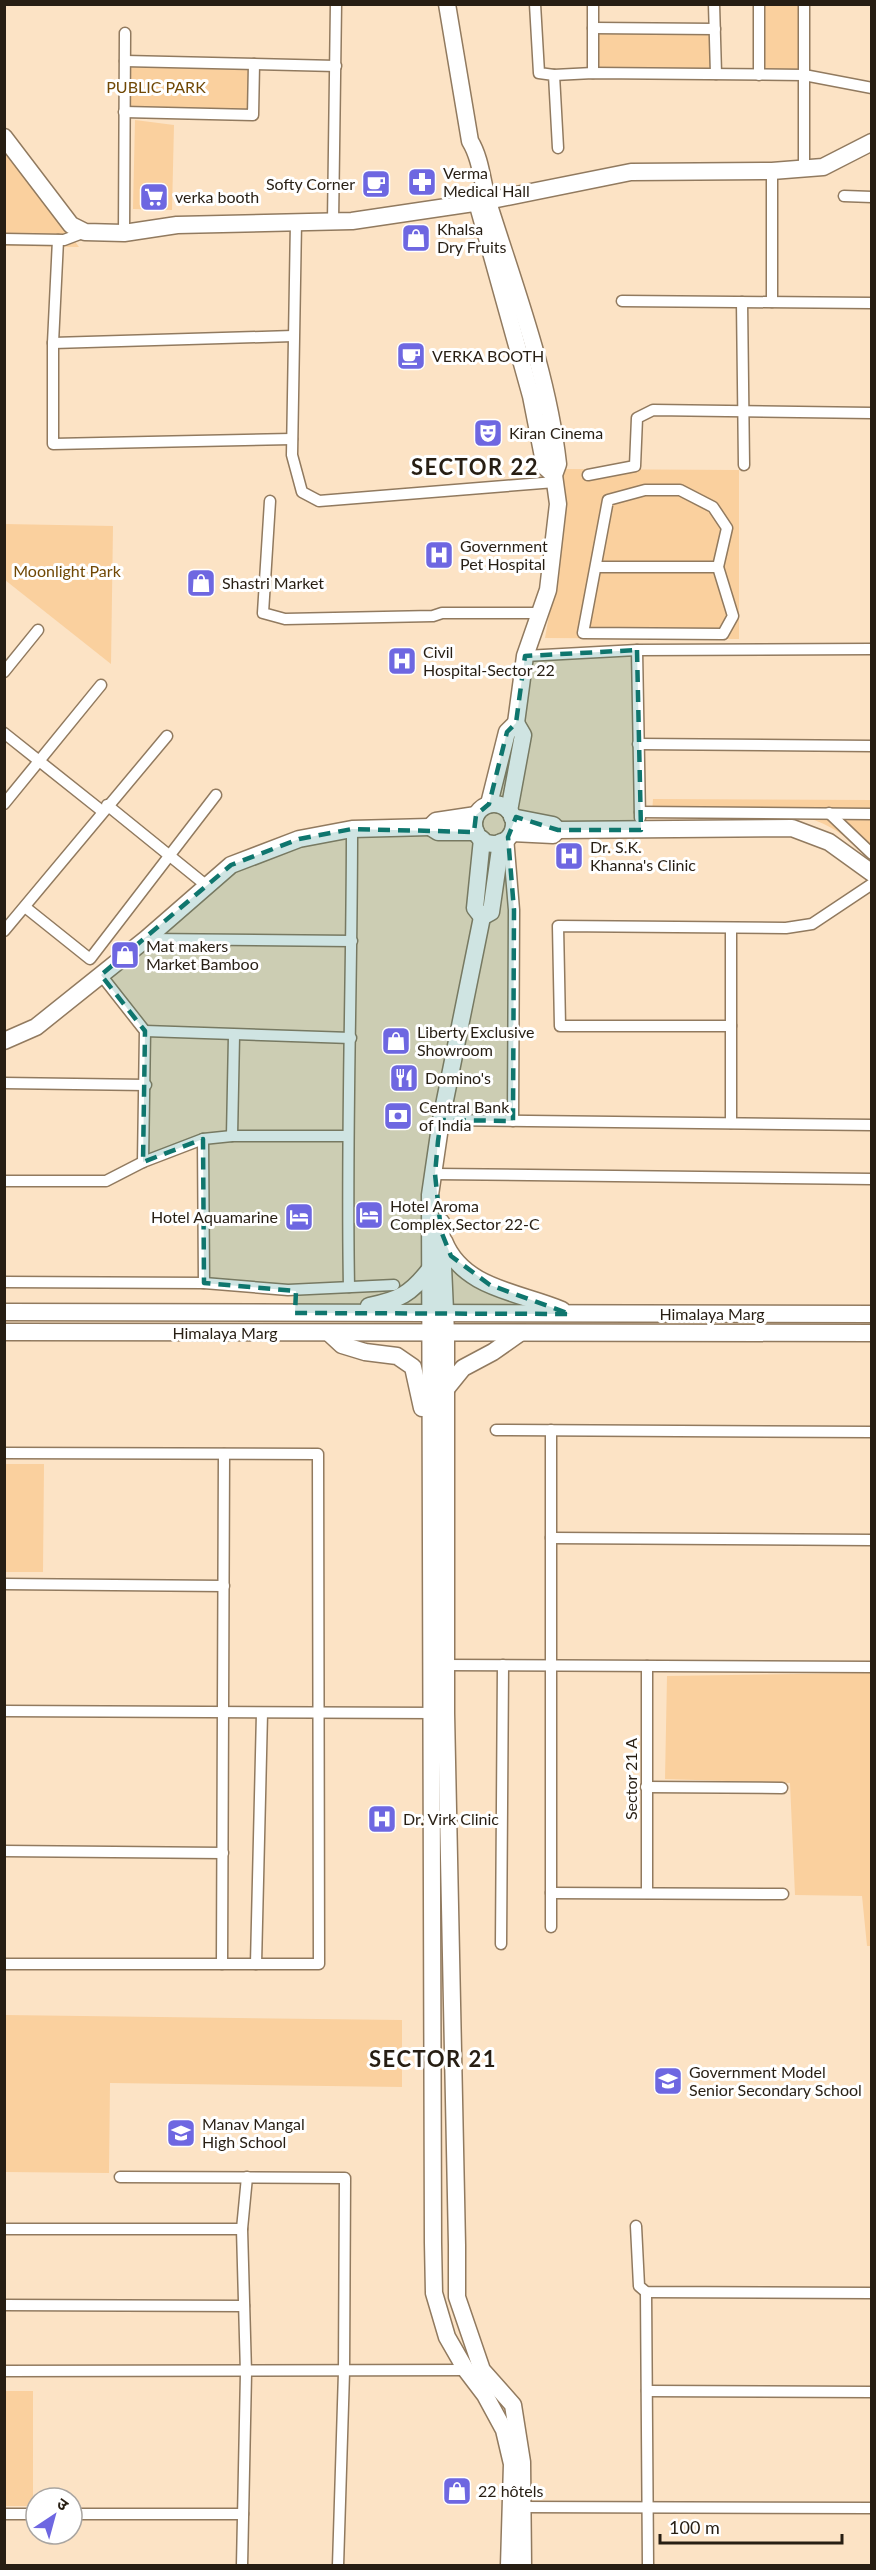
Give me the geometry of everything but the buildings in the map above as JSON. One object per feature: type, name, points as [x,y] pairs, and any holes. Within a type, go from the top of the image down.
[{"type":"street","points":[[333,222],[336,4]]},
{"type":"street","points":[[438,1313],[430,1269],[430,1195],[435,1174],[441,1120],[482,917],[475,908],[478,829],[489,804],[507,732],[516,723],[525,656],[548,590],[558,504],[554,478],[545,467],[531,396],[467,151],[470,141],[447,4]]},
{"type":"street","points":[[535,4],[539,73],[554,75],[593,73],[804,75],[872,88]]},
{"type":"street","points":[[593,4],[593,73]]},
{"type":"street","points":[[714,4],[716,74]]},
{"type":"street","points":[[759,4],[759,75]]},
{"type":"street","points":[[804,4],[804,168]]},
{"type":"street","points":[[593,28],[715,29]]},
{"type":"street","points":[[124,233],[125,33]]},
{"type":"street","points":[[125,61],[336,66]]},
{"type":"street","points":[[124,112],[253,115],[254,64]]},
{"type":"street","points":[[554,75],[558,148]]},
{"type":"street","points":[[4,137],[71,225],[85,232],[124,233],[177,225],[352,221],[482,202],[631,172],[772,171],[823,167],[872,142]]},
{"type":"street","points":[[772,171],[772,302]]},
{"type":"street","points":[[844,196],[872,197]]},
{"type":"street","points":[[296,222],[292,455],[302,492],[319,501],[554,478]]},
{"type":"street","points":[[4,239],[70,239],[85,232]]},
{"type":"street","points":[[58,240],[53,343],[53,444],[292,440]]},
{"type":"street","points":[[622,301],[872,303]]},
{"type":"street","points":[[742,302],[744,465]]},
{"type":"street","points":[[53,343],[294,336]]},
{"type":"street","points":[[588,475],[635,466],[637,418],[653,410],[872,413]]},
{"type":"street","points":[[645,490],[680,490],[712,507],[727,528],[718,567],[733,616],[723,634],[584,633],[608,500],[645,490]]},
{"type":"street","points":[[270,501],[264,613],[285,619],[433,616],[442,613],[540,613]]},
{"type":"street","points":[[596,567],[718,567]]},
{"type":"street","points":[[4,672],[38,630]]},
{"type":"street","points":[[525,656],[637,650],[872,649]]},
{"type":"street","points":[[637,650],[641,830]]},
{"type":"street","points":[[4,804],[101,685]]},
{"type":"street","points":[[482,917],[491,912],[508,828],[523,735],[516,723]]},
{"type":"street","points":[[4,733],[169,855],[207,886]]},
{"type":"street","points":[[4,932],[167,736]]},
{"type":"street","points":[[638,744],[872,746]]},
{"type":"street","points":[[24,907],[90,959],[216,795]]},
{"type":"street","points":[[489,804],[500,805],[508,828],[514,910],[513,1121]]},
{"type":"street","points":[[640,812],[872,814]]},
{"type":"street","points":[[829,813],[872,854]]},
{"type":"street","points":[[4,1041],[36,1027],[146,939],[231,865],[299,839],[352,829],[430,827],[438,832],[478,829],[494,844],[508,828]]},
{"type":"street","points":[[508,828],[553,835],[558,830],[792,828],[829,842],[872,873]]},
{"type":"street","points":[[349,1287],[347,1136],[351,1038],[352,829]]},
{"type":"street","points":[[731,1026],[560,1026],[558,926],[786,928],[812,924],[872,884]]},
{"type":"street","points":[[731,928],[731,1123]]},
{"type":"street","points":[[146,939],[352,941]]},
{"type":"street","points":[[101,975],[145,1031],[144,1162]]},
{"type":"street","points":[[145,1031],[234,1036],[351,1038]]},
{"type":"street","points":[[232,1137],[234,1036]]},
{"type":"street","points":[[4,1083],[146,1085]]},
{"type":"street","points":[[441,1120],[872,1125]]},
{"type":"street","points":[[4,1181],[106,1181],[144,1162],[203,1139],[347,1136]]},
{"type":"street","points":[[203,1139],[204,1283]]},
{"type":"street","points":[[435,1174],[872,1179]]},
{"type":"street","points":[[435,1174],[440,1196],[441,1231],[438,1333],[430,1425],[439,1665]]},
{"type":"street","points":[[441,1231],[451,1256],[477,1278],[501,1290],[540,1301],[570,1314]]},
{"type":"street","points":[[343,1313],[400,1299],[417,1285],[430,1269]]},
{"type":"street","points":[[4,1282],[204,1283],[296,1290],[394,1285]]},
{"type":"street","name":"Himalaya Marg","points":[[295,1313],[296,1290]]},
{"type":"street","name":"Himalaya Marg","points":[[4,1312],[872,1314]]},
{"type":"street","name":"Himalaya Marg","points":[[4,1332],[872,1333]]},
{"type":"street","points":[[329,1333],[342,1345],[365,1352],[397,1356],[413,1367],[420,1405],[430,1425]]},
{"type":"street","points":[[438,1333],[446,1389],[439,1665],[434,2293],[447,2337],[474,2370]]},
{"type":"street","points":[[446,1389],[463,1368],[493,1352],[520,1333]]},
{"type":"street","points":[[496,1430],[872,1432]]},
{"type":"street","points":[[551,1430],[551,1927]]},
{"type":"street","points":[[4,1454],[318,1454],[319,1964],[4,1965]]},
{"type":"street","points":[[222,1964],[224,1454]]},
{"type":"street","points":[[551,1538],[872,1540]]},
{"type":"street","points":[[4,1584],[224,1586]]},
{"type":"street","points":[[439,1665],[872,1667]]},
{"type":"street","points":[[501,1944],[503,1665]]},
{"type":"street","name":"Sector 21 A","points":[[647,1666],[647,1893]]},
{"type":"street","points":[[4,1711],[439,1713]]},
{"type":"street","points":[[256,1964],[261,1713]]},
{"type":"street","points":[[439,1713],[458,2245],[457,2297],[474,2370],[504,2430],[512,2464],[523,2565]]},
{"type":"street","points":[[646,1787],[782,1788]]},
{"type":"street","points":[[4,1851],[223,1853]]},
{"type":"street","points":[[551,1893],[783,1894]]},
{"type":"street","points":[[120,2177],[345,2178],[344,2372],[338,2565]]},
{"type":"street","points":[[242,2565],[246,2373],[242,2229],[246,2177]]},
{"type":"street","points":[[636,2226],[639,2286],[646,2292],[872,2293]]},
{"type":"street","points":[[4,2229],[242,2229]]},
{"type":"street","points":[[646,2292],[648,2565]]},
{"type":"street","points":[[4,2305],[244,2306]]},
{"type":"street","points":[[4,2371],[246,2373],[474,2370]]},
{"type":"street","points":[[647,2391],[872,2392]]},
{"type":"street","points":[[516,2507],[872,2508]]},
{"type":"street","points":[[508,2565],[516,2507]]},
{"type":"street","points":[[4,2514],[24,2514]]},
{"type":"street","points":[[84,2514],[243,2514]]},
{"type":"highlighted area","points":[[637,650],[641,830],[558,830],[516,817],[508,837],[514,910],[513,1121],[441,1120],[438,1141],[435,1174],[441,1231],[451,1256],[490,1285],[570,1314],[295,1313],[296,1291],[204,1283],[203,1139],[143,1162],[145,1031],[101,975],[231,865],[299,839],[352,829],[474,832],[476,815],[489,804],[507,732],[516,723],[525,656]]},
{"type":"green space","points":[[763,5],[799,5],[799,72],[763,72]]},
{"type":"green space","points":[[597,32],[711,33],[710,70],[597,68]]},
{"type":"green space","name":"PUBLIC PARK","points":[[125,61],[254,64],[253,115],[124,112]]},
{"type":"green space","points":[[135,120],[174,125],[172,210],[133,209]]},
{"type":"green space","points":[[4,148],[79,247],[5,246]]},
{"type":"green space","points":[[561,469],[739,470],[739,639],[545,638],[560,553]]},
{"type":"green space","name":"Moonlight Park","points":[[4,524],[113,526],[111,664],[5,580]]},
{"type":"green space","points":[[653,799],[871,800],[871,860],[840,833],[802,816],[652,813]]},
{"type":"green space","points":[[5,1464],[44,1464],[43,1572],[5,1572]]},
{"type":"green space","points":[[871,1673],[872,1946],[867,1946],[862,1896],[795,1895],[790,1783],[665,1779],[667,1676]]},
{"type":"green space","points":[[5,2015],[402,2020],[402,2087],[110,2083],[109,2173],[5,2172]]},
{"type":"green space","points":[[5,2391],[33,2391],[33,2486],[24,2486],[24,2506],[5,2506]]},
{"type":"place","name":"Verma Medical Hall","points":[[422,182]]},
{"type":"place","name":"Softy Corner","points":[[376,184]]},
{"type":"place","name":"verka booth","points":[[154,197]]},
{"type":"place","name":"Khalsa Dry Fruits","points":[[416,238]]},
{"type":"place","name":"VERKA BOOTH","points":[[411,356]]},
{"type":"place","name":"Kiran Cinema","points":[[488,433]]},
{"type":"place","name":"Government Pet Hospital","points":[[439,555]]},
{"type":"place","name":"Shastri Market","points":[[201,583]]},
{"type":"place","name":"Civil Hospital-Sector 22","points":[[402,661]]},
{"type":"place","name":"Dr. S.K. Khanna's Clinic","points":[[569,856]]},
{"type":"place","name":"Mat makers Market Bamboo","points":[[125,955]]},
{"type":"place","name":"Liberty Exclusive Showroom","points":[[396,1041]]},
{"type":"place","name":"Domino's","points":[[404,1078]]},
{"type":"place","name":"Central Bank of India","points":[[398,1116]]},
{"type":"place","name":"Hotel Aroma Complex,Sector 22-C","points":[[369,1215]]},
{"type":"place","name":"Hotel Aquamarine","points":[[299,1217]]},
{"type":"place","name":"Dr. Virk Clinic","points":[[382,1819]]},
{"type":"place","name":"Government Model Senior Secondary School","points":[[668,2081]]},
{"type":"place","name":"Manav Mangal High School","points":[[181,2133]]},
{"type":"place","name":"22 hôtels","points":[[457,2491]]},
{"type":"district","name":"SECTOR 22","points":[[475,467]]},
{"type":"district","name":"SECTOR 21","points":[[433,2059]]}]
